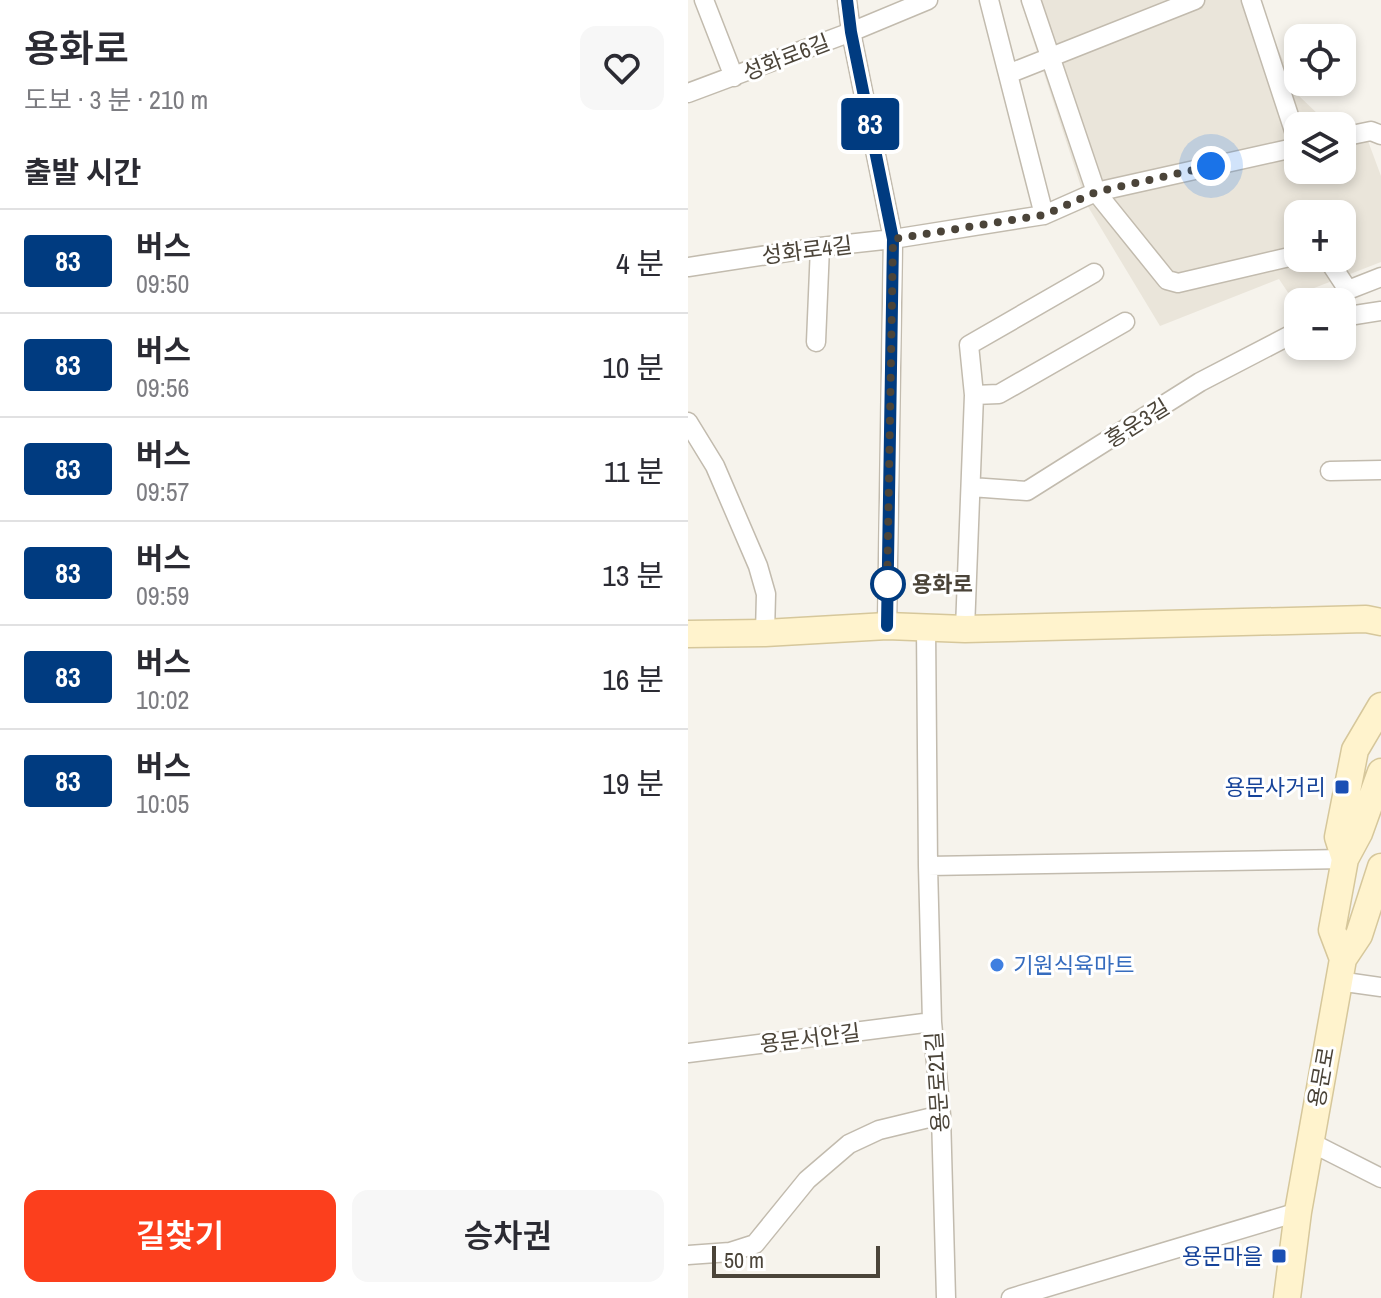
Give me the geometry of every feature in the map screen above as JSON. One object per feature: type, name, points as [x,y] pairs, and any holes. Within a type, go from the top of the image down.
[{"type":"main road","points":[[688,634],[887,626],[965,629],[1366,619],[1381,622]]},
{"type":"main road","name":"용문로","points":[[1345,859],[1338,837],[1355,750],[1381,706]]},
{"type":"main road","name":"용문로","points":[[1287,1298],[1298,1212],[1340,970],[1332,930],[1345,859],[1359,833],[1381,772]]},
{"type":"main road","points":[[1340,970],[1359,935],[1378,873],[1381,841]]},
{"type":"street","points":[[704,0],[734,77]]},
{"type":"street","points":[[847,0],[893,239],[887,626]]},
{"type":"street","name":"성화로6길","points":[[688,93],[928,0]]},
{"type":"street","points":[[989,0],[1044,215]]},
{"type":"street","points":[[1031,0],[1096,192],[1167,280],[1178,283],[1284,258]]},
{"type":"street","points":[[1008,74],[1195,0]]},
{"type":"street","points":[[1251,0],[1287,112]]},
{"type":"street","points":[[1356,135],[1378,131]]},
{"type":"street","name":"성화로4길","points":[[688,267],[1044,215],[1096,192],[1284,148]]},
{"type":"street","points":[[816,342],[820,247]]},
{"type":"street","points":[[1336,272],[1348,290],[1381,277]]},
{"type":"street","points":[[965,629],[974,395],[969,345],[1094,273]]},
{"type":"street","points":[[1356,315],[1381,311]]},
{"type":"street","points":[[974,395],[999,394],[1125,322]]},
{"type":"street","name":"홍운3길","points":[[971,487],[1027,491],[1200,382],[1284,338]]},
{"type":"street","points":[[688,422],[715,466],[758,566],[766,594],[765,633]]},
{"type":"street","points":[[1330,471],[1381,470]]},
{"type":"street","name":"용문로21길","points":[[926,627],[932,1022],[941,1115],[946,1298]]},
{"type":"street","points":[[928,866],[1345,859]]},
{"type":"street","points":[[1340,970],[1381,987]]},
{"type":"street","name":"용문서안길","points":[[688,1053],[932,1022]]},
{"type":"street","points":[[688,1255],[730,1252],[755,1244],[807,1180],[849,1144],[879,1130],[941,1115]]},
{"type":"street","points":[[1310,1142],[1381,1178]]},
{"type":"street","points":[[1011,1298],[1298,1212]]},
{"type":"shaded area","points":[[1020,0],[1256,0],[1284,63],[1284,96],[1299,96],[1316,112],[1284,112],[1284,184],[1356,184],[1356,135],[1368,141],[1381,176],[1381,262],[1356,272],[1356,200],[1284,200],[1284,272],[1355,272],[1314,288],[1285,288],[1279,279],[1160,326],[1087,205]]},
{"type":"bus line","name":"83","points":[[847,0],[893,239],[887,626]]},
{"type":"place","name":"용화로","points":[[888,584]]},
{"type":"place","name":"용문사거리","points":[[1342,787]]},
{"type":"place","name":"기원식육마트","points":[[997,965]]},
{"type":"place","name":"용문마을","points":[[1279,1256]]},
{"type":"route","points":[[888,584],[887,596],[893,239],[1044,215],[1096,192],[1211,166]]}]
